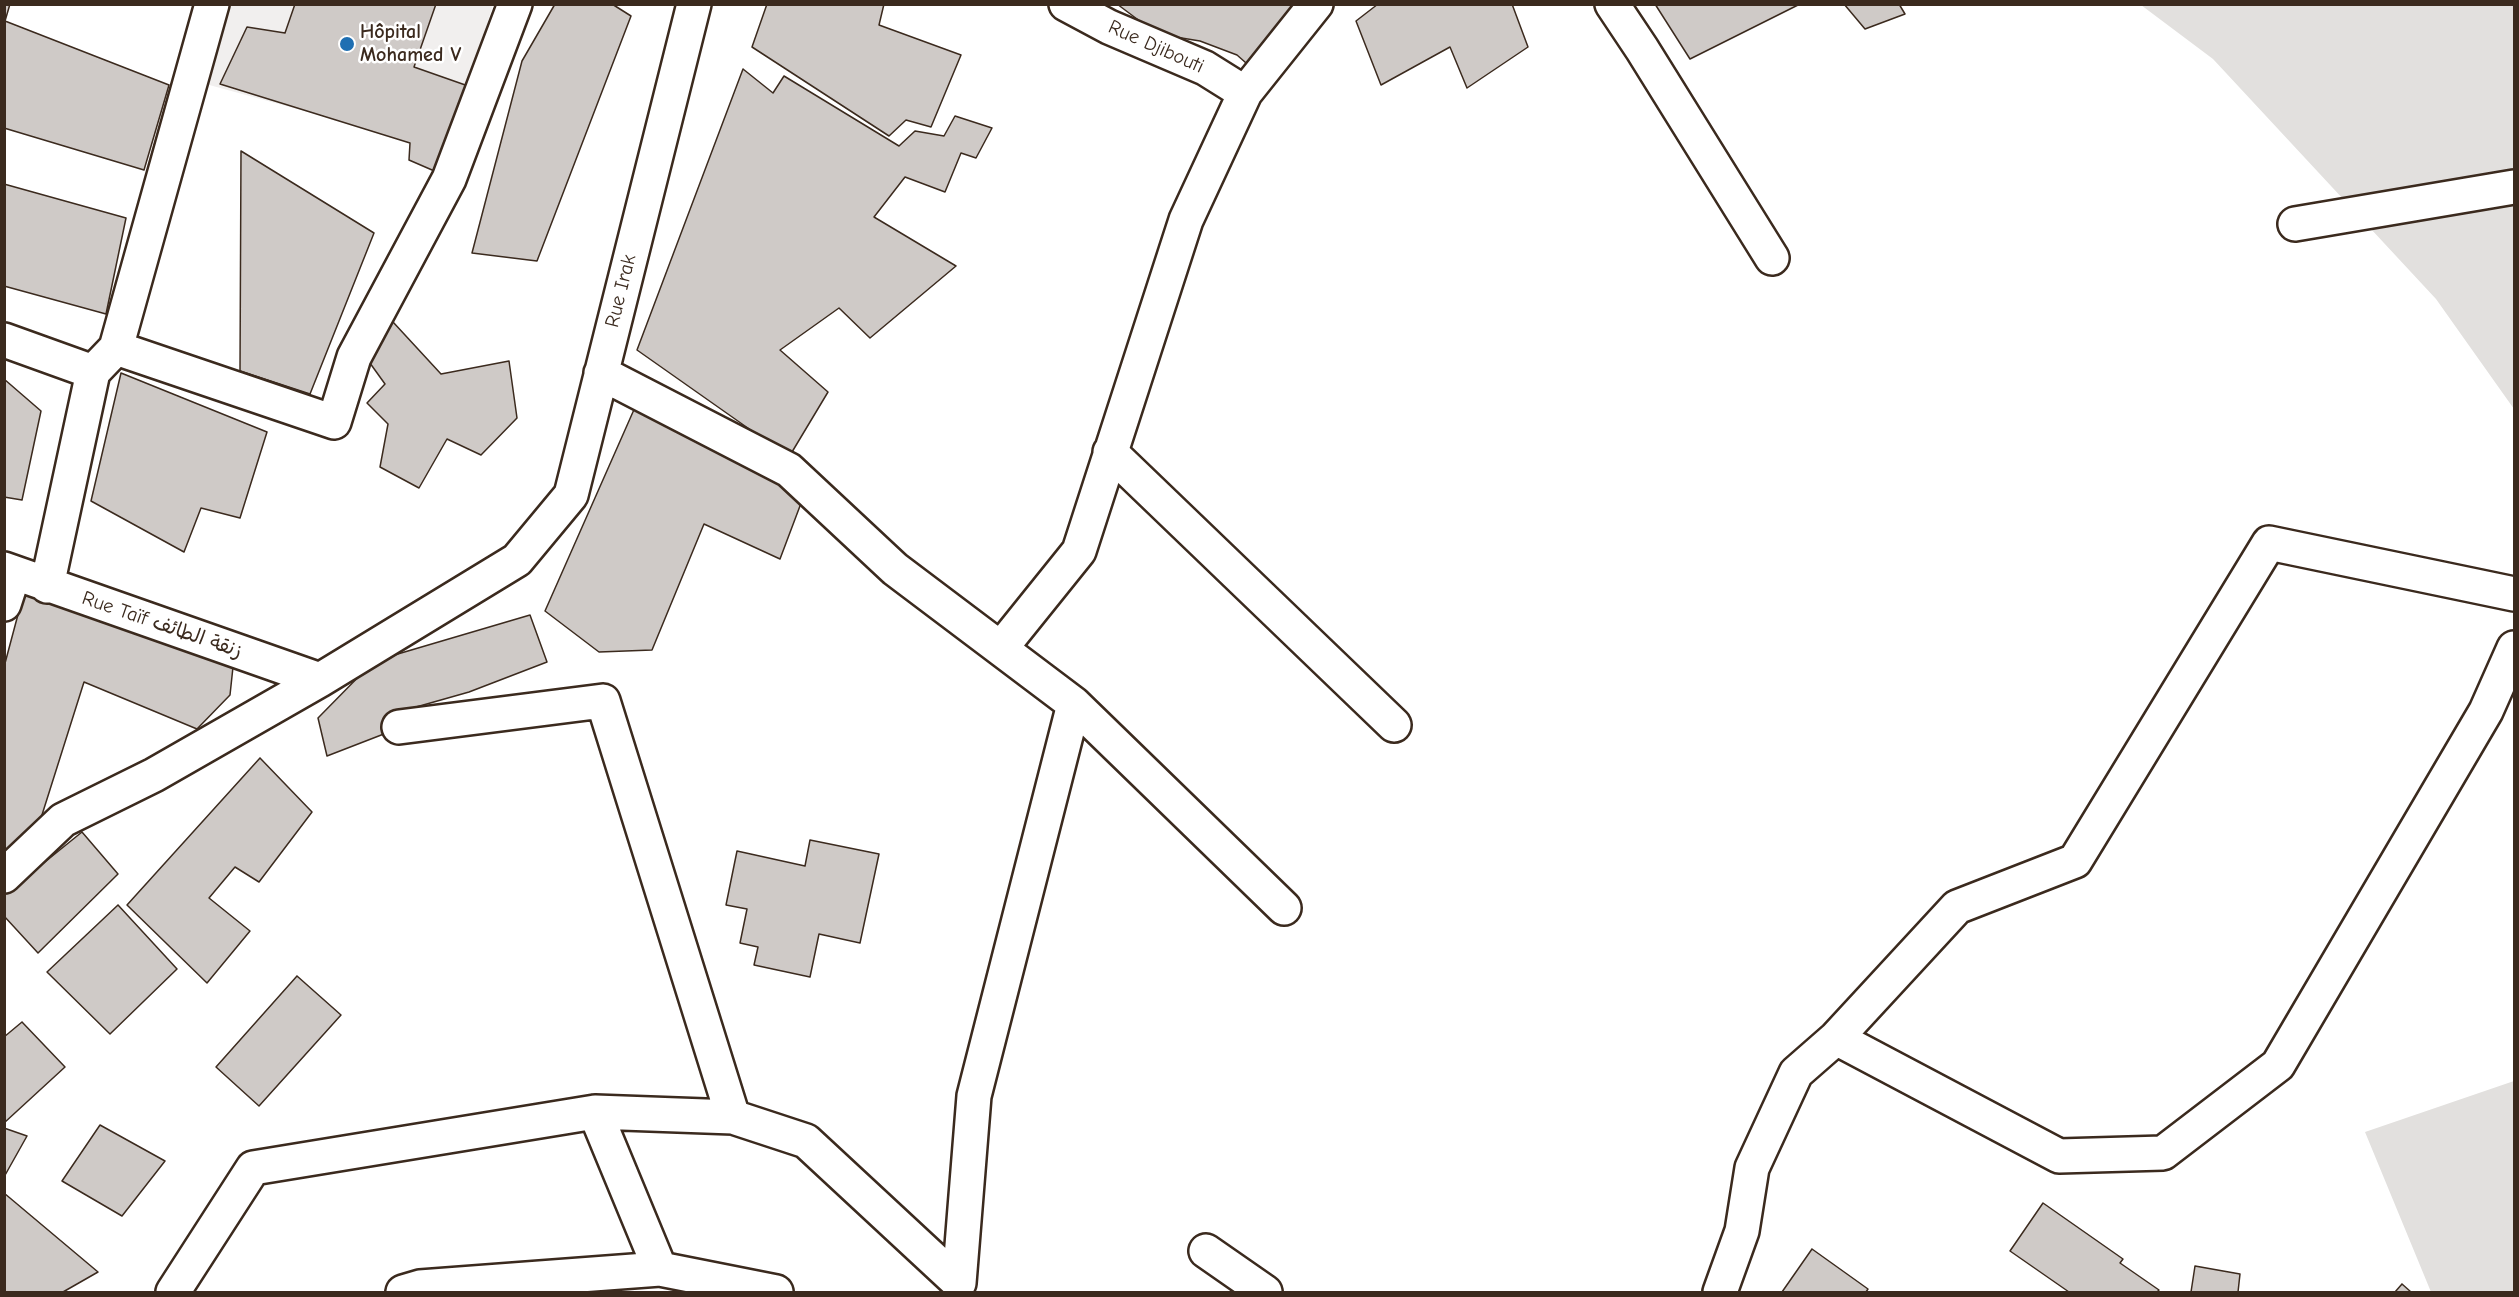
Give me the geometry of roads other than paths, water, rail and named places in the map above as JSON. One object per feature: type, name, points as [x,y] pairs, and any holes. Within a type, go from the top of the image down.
[{"type":"street","points":[[47,586],[93,372],[116,348],[212,4]]},
{"type":"street","points":[[116,348],[334,422],[354,357],[449,179],[515,4]]},
{"type":"street","name":"Rue Irak","points":[[4,876],[63,820],[154,775],[320,680],[517,560],[571,495],[694,4]]},
{"type":"street","name":"Rue Djibouti","points":[[1066,4],[1109,27],[1205,68],[1245,93]]},
{"type":"street","points":[[1001,648],[1079,551],[1186,220],[1245,93],[1316,4]]},
{"type":"street","points":[[1612,4],[1772,258]]},
{"type":"street","points":[[2295,224],[2514,187]]},
{"type":"street","points":[[4,340],[93,372]]},
{"type":"street","points":[[600,373],[789,470],[895,569],[1074,704],[1284,908]]},
{"type":"street","points":[[1110,452],[1394,725]]},
{"type":"street","points":[[1720,1293],[1742,1231],[1752,1168],[1796,1073],[1836,1038],[1957,907],[2075,861],[2269,543],[2514,594]]},
{"type":"street","points":[[4,604],[9,571]]},
{"type":"street","name":"Rue Taïf زنقة الطائف","points":[[9,571],[320,680]]},
{"type":"street","points":[[1836,1038],[2059,1156],[2163,1154],[2277,1065],[2486,711],[2514,648]]},
{"type":"street","points":[[399,728],[603,700],[733,1117]]},
{"type":"street","points":[[952,1288],[974,1096],[1074,704]]},
{"type":"street","points":[[173,1293],[253,1168],[595,1112],[733,1117],[806,1141],[952,1288]]},
{"type":"street","points":[[595,1112],[660,1269]]},
{"type":"street","points":[[1206,1251],[1265,1293]]},
{"type":"street","points":[[403,1293],[420,1287],[660,1269],[776,1293]]},
{"type":"place","name":"Hôpital Mohamed V","points":[[347,44]]}]
